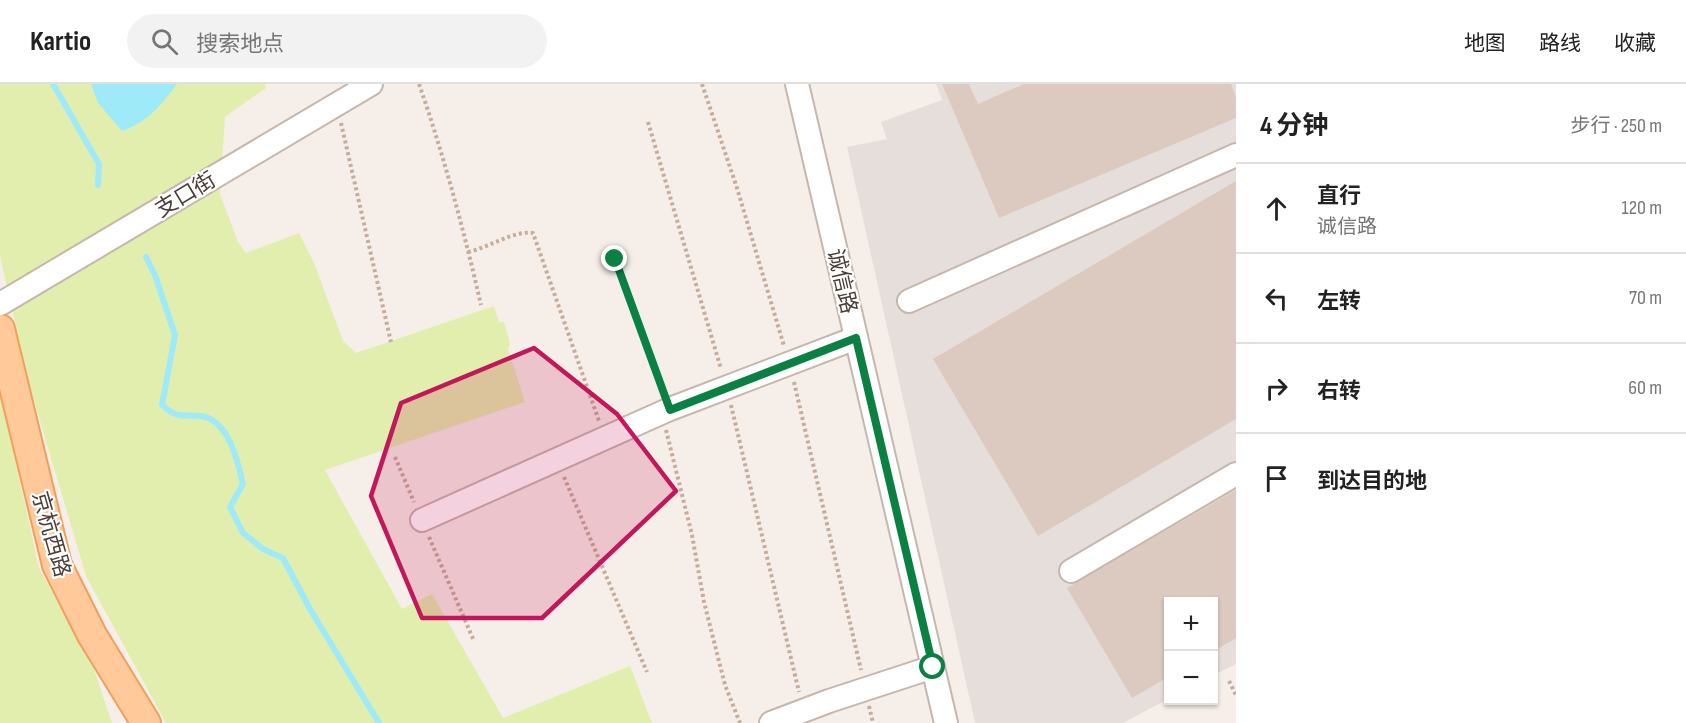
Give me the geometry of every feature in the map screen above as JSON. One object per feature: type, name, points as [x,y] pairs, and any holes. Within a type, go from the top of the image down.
[{"type":"main road","name":"京杭西路","points":[[0,329],[57,565],[92,635],[146,723]]},
{"type":"street","name":"支口街","points":[[0,304],[371,84]]},
{"type":"street","name":"诚信路","points":[[797,84],[946,723]]},
{"type":"street","points":[[909,301],[1236,155]]},
{"type":"street","points":[[422,520],[666,412],[856,338]]},
{"type":"street","points":[[1071,571],[1236,474]]},
{"type":"street","points":[[771,723],[933,667]]},
{"type":"path","points":[[419,84],[433,126],[481,305]]},
{"type":"path","points":[[702,84],[737,188],[790,364],[873,723]]},
{"type":"path","points":[[336,105],[391,342]]},
{"type":"path","points":[[648,122],[727,388],[804,710]]},
{"type":"path","points":[[468,252],[525,232],[533,233],[605,439]]},
{"type":"path","points":[[615,259],[666,412],[704,602],[725,685],[740,723]]},
{"type":"path","points":[[395,458],[474,641]]},
{"type":"path","points":[[558,460],[647,672]]},
{"type":"path","points":[[1228,681],[1236,695]]},
{"type":"highlighted area","points":[[534,348],[617,414],[676,491],[542,618],[422,618],[371,496],[401,403]]},
{"type":"shaded area","points":[[936,84],[1236,84],[1236,664],[1218,673],[1218,597],[1164,597],[1164,701],[1123,723],[975,723],[847,147],[887,139],[881,122],[942,100]]},
{"type":"green space","points":[[0,84],[265,84],[266,88],[225,117],[220,194],[238,242],[246,253],[299,233],[314,263],[343,341],[356,353],[494,306],[499,322],[504,322],[510,344],[508,349],[525,402],[325,470],[402,609],[432,594],[503,718],[630,666],[652,723],[166,723],[86,576],[29,384],[0,256]]},
{"type":"green space","points":[[0,391],[39,568],[94,669],[112,723],[0,723]]},
{"type":"water","points":[[91,84],[177,84],[147,118],[122,131],[98,103]]},
{"type":"building","points":[[942,84],[969,84],[978,104],[1024,84],[1231,84],[1236,97],[1236,118],[999,218]]},
{"type":"building","points":[[1236,181],[1236,419],[1038,536],[933,359]]},
{"type":"building","points":[[1236,490],[1236,638],[1218,649],[1218,597],[1164,597],[1164,679],[1132,698],[1067,588]]},
{"type":"waterway","points":[[53,84],[99,164],[98,185]]},
{"type":"waterway","points":[[146,257],[155,275],[175,335],[162,405],[177,415],[201,416],[211,419],[225,433],[235,454],[243,484],[230,507],[243,533],[263,549],[283,558],[310,609],[379,723]]},
{"type":"route","points":[[615,259],[670,410],[856,338],[933,667]]}]
